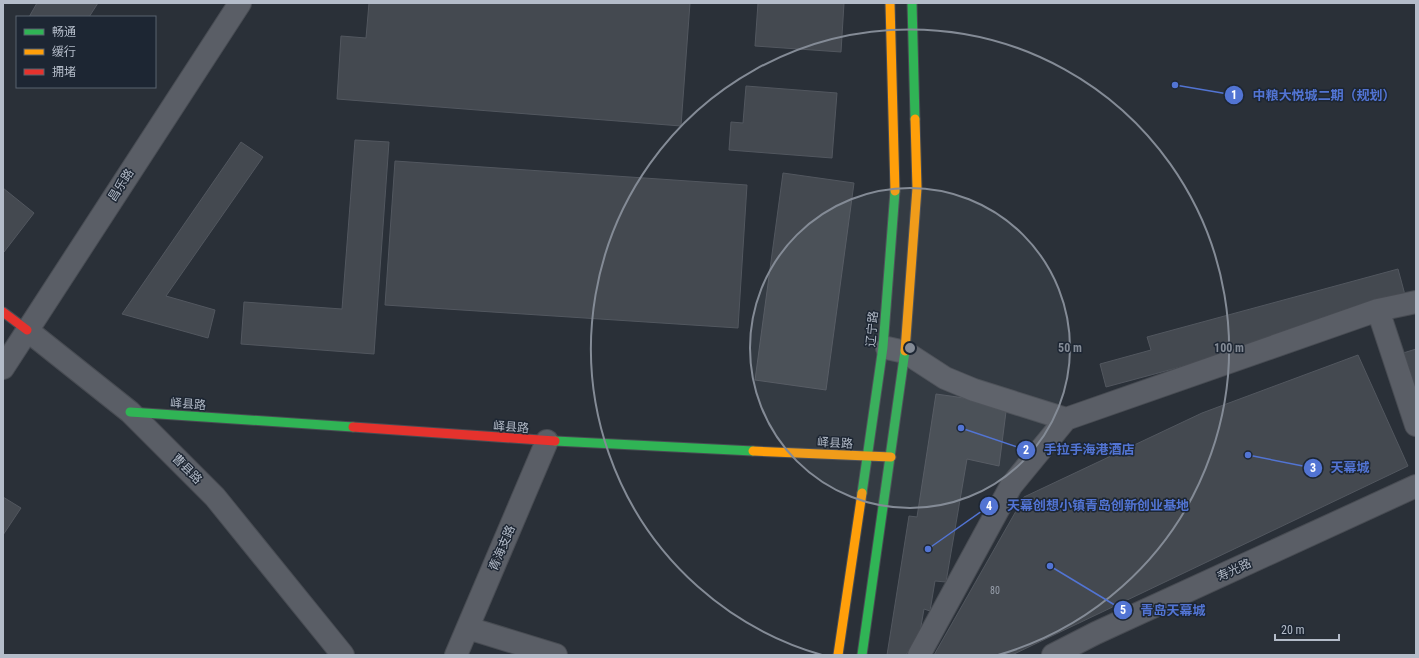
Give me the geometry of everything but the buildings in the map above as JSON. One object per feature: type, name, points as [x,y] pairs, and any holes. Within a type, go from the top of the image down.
[{"type":"main road","name":"辽宁路","points":[[838,655],[883,347],[895,188],[890,3]]},
{"type":"main road","points":[[862,655],[905,352],[917,188],[912,3]]},
{"type":"main road","name":"曹县路","points":[[3,312],[27,330]]},
{"type":"main road","name":"峄县路","points":[[130,412],[547,441],[891,457]]},
{"type":"street","name":"昌乐路","points":[[3,368],[240,3]]},
{"type":"street","points":[[919,655],[1011,486],[1066,419],[1378,310],[1416,302]]},
{"type":"street","points":[[1378,310],[1416,425]]},
{"type":"street","name":"曹县路","points":[[27,330],[130,412],[215,497],[343,655]]},
{"type":"street","points":[[883,347],[905,352],[945,378],[974,390],[1066,419]]},
{"type":"street","name":"青海支路","points":[[456,655],[547,441]]},
{"type":"street","name":"寿光路","points":[[1053,655],[1096,633],[1416,486]]},
{"type":"street","points":[[468,628],[556,655]]},
{"type":"traffic: fast","points":[[912,3],[915,119]]},
{"type":"traffic: fast","points":[[862,493],[883,347],[895,191]]},
{"type":"traffic: fast","points":[[862,655],[905,351]]},
{"type":"traffic: fast","points":[[130,412],[353,427]]},
{"type":"traffic: fast","points":[[555,441],[753,451]]},
{"type":"traffic: slow","points":[[890,3],[895,191]]},
{"type":"traffic: slow","points":[[905,351],[917,188],[915,119]]},
{"type":"traffic: slow","points":[[753,451],[891,457]]},
{"type":"traffic: slow","points":[[838,655],[862,493]]},
{"type":"traffic: jam","points":[[3,312],[27,330]]},
{"type":"traffic: jam","points":[[353,427],[555,441]]},
{"type":"place","name":"中粮大悦城二期（规划）","points":[[1175,85]]},
{"type":"place","name":"手拉手海港酒店","points":[[961,428]]},
{"type":"place","name":"天幕城","points":[[1248,455]]},
{"type":"place","name":"天幕创想小镇青岛创新创业基地","points":[[928,549]]},
{"type":"place","name":"青岛天幕城","points":[[1050,566]]}]
